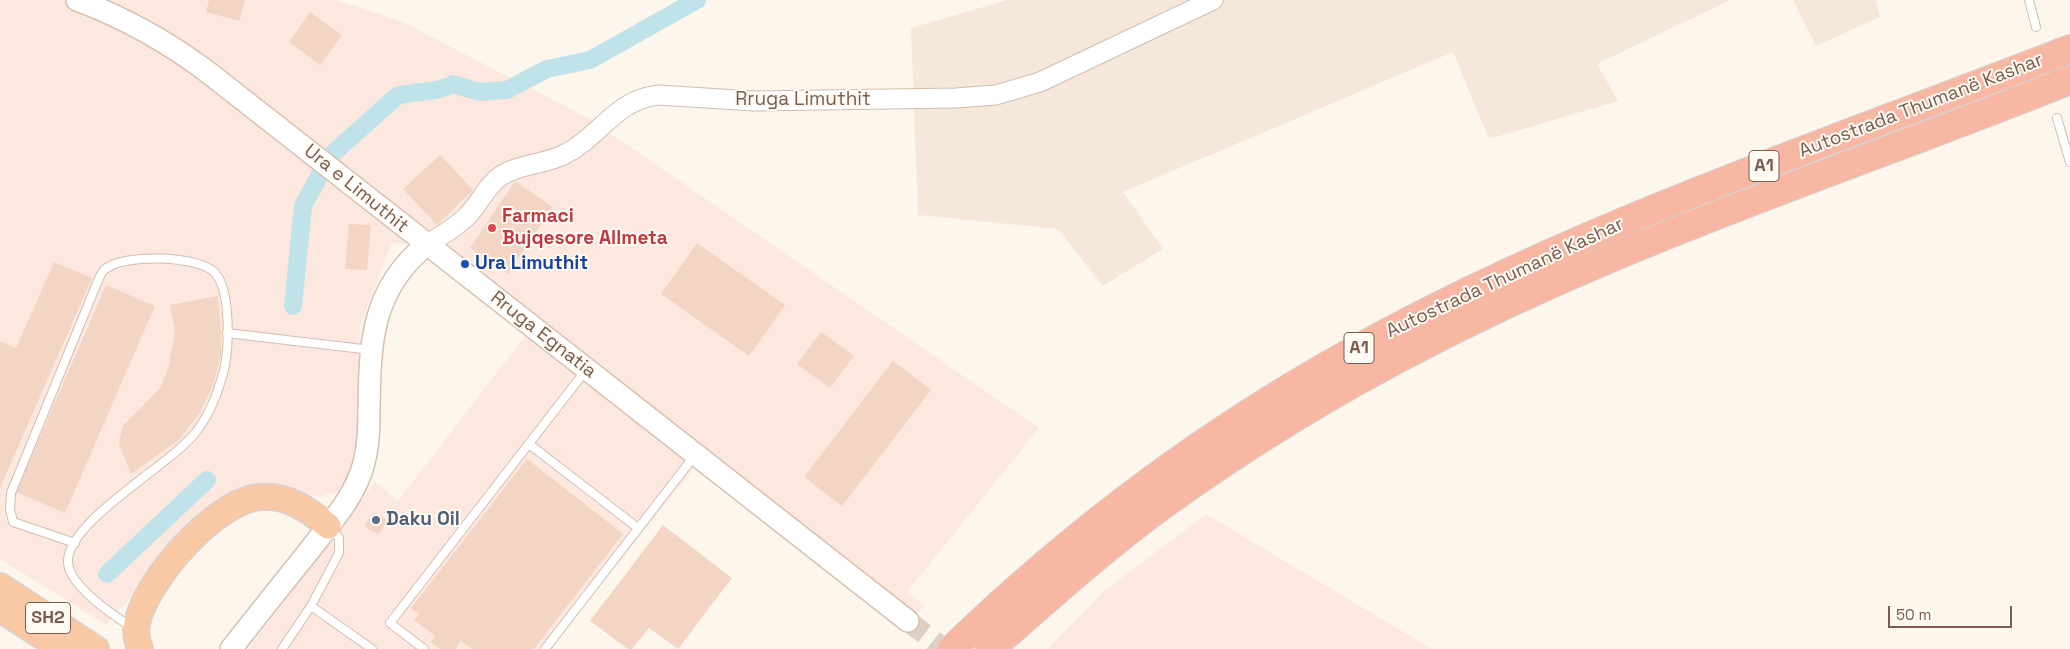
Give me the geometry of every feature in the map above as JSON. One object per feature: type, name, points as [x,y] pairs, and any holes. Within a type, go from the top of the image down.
[{"type":"highway","name":"Autostrada Thumanë Kashar","points":[[952,649],[1048,562],[1175,456],[1221,425],[1349,353],[1460,296],[1636,217],[2070,49]]},
{"type":"highway","name":"Autostrada Thumanë Kashar","points":[[990,649],[1070,580],[1156,510],[1211,481],[1255,452],[1335,394],[1430,342],[1542,288],[1760,197],[1995,110],[2070,80]]},
{"type":"highway","points":[[930,649],[1028,561],[1138,473],[1175,456]]},
{"type":"highway","points":[[1012,649],[1070,598],[1211,481]]},
{"type":"highway","points":[[138,639],[141,608],[158,577],[192,539],[221,512],[231,506],[246,499],[262,496],[284,499],[314,514],[328,526]]},
{"type":"highway","name":"SH2","points":[[0,586],[96,649]]},
{"type":"highway","name":"SH2","points":[[0,609],[62,649]]},
{"type":"main road","name":"Ura e Limuthit","points":[[76,0],[130,22],[180,51],[287,132],[426,245]]},
{"type":"main road","points":[[232,649],[351,494],[364,464],[369,420],[371,350],[378,314],[386,294],[404,264],[426,245]]},
{"type":"main road","name":"Rruga Egnatia","points":[[426,245],[908,620]]},
{"type":"street","name":"Rruga Limuthit","points":[[426,245],[467,216],[498,178],[511,171],[562,156],[580,146],[622,107],[646,96],[658,95],[753,101],[956,98],[996,95],[1040,82],[1213,0]]},
{"type":"lane","points":[[2029,0],[2036,27]]},
{"type":"lane","points":[[2056,118],[2070,162]]},
{"type":"lane","points":[[75,543],[13,522],[10,509],[11,493],[97,283],[104,270],[116,263],[134,259],[182,260],[207,266],[216,274],[224,287],[227,333],[224,369],[210,412],[195,434],[91,522],[75,543],[67,560],[69,571],[75,580],[138,639]]},
{"type":"lane","points":[[227,333],[371,350]]},
{"type":"lane","points":[[424,649],[390,623],[587,369]]},
{"type":"lane","points":[[529,444],[638,528]]},
{"type":"lane","points":[[545,649],[696,454]]},
{"type":"lane","points":[[282,649],[311,606],[339,553],[339,538],[328,526]]},
{"type":"lane","points":[[311,606],[372,649]]},
{"type":"shaded area","points":[[0,0],[336,0],[401,21],[588,118],[1039,428],[907,592],[925,606],[908,621],[702,458],[549,649],[248,649],[375,482],[398,501],[532,327],[426,245],[392,243],[360,325],[362,429],[355,469],[337,492],[319,497],[274,489],[163,561],[106,625],[0,559]]},
{"type":"shaded area","points":[[1007,0],[1730,0],[1597,64],[1618,101],[1489,139],[1453,52],[1123,192],[1163,249],[1103,286],[1058,229],[918,215],[911,28]]},
{"type":"shaded area","points":[[1793,0],[1876,0],[1880,17],[1816,46]]},
{"type":"shaded area","points":[[1206,514],[1432,649],[1048,649],[1105,590]]},
{"type":"building","points":[[209,0],[245,0],[239,21],[206,12]]},
{"type":"building","points":[[310,12],[342,35],[320,65],[289,42]]},
{"type":"building","points":[[440,155],[473,190],[437,225],[403,189]]},
{"type":"building","points":[[515,181],[553,207],[508,274],[470,248]]},
{"type":"building","points":[[349,224],[371,225],[367,270],[345,269]]},
{"type":"building","points":[[697,243],[785,305],[749,356],[661,294]]},
{"type":"building","points":[[54,262],[92,278],[0,488],[0,341],[16,348]]},
{"type":"building","points":[[106,285],[155,306],[65,513],[16,492]]},
{"type":"building","points":[[218,296],[221,355],[213,385],[200,412],[180,439],[131,474],[119,445],[122,427],[160,388],[168,369],[175,330],[170,305]]},
{"type":"building","points":[[821,332],[854,356],[830,388],[797,364]]},
{"type":"building","points":[[893,361],[931,390],[842,506],[804,477]]},
{"type":"building","points":[[527,459],[623,534],[534,649],[472,649],[461,641],[455,649],[440,649],[431,642],[435,636],[414,620],[419,614],[411,608]]},
{"type":"building","points":[[374,512],[388,521],[378,535],[364,526]]},
{"type":"building","points":[[663,525],[732,578],[678,649],[649,628],[632,649],[628,649],[590,621]]},
{"type":"waterway","points":[[293,306],[303,206],[330,156],[397,96],[432,91],[453,84],[479,92],[507,90],[547,69],[590,60],[697,0]]},
{"type":"waterway","points":[[107,574],[207,480]]},
{"type":"tunnel","points":[[908,621],[944,649]]},
{"type":"place","name":"Farmaci Bujqesore Allmeta","points":[[492,228]]},
{"type":"place","name":"Ura Limuthit","points":[[465,264]]},
{"type":"place","name":"Daku Oil","points":[[376,520]]}]
